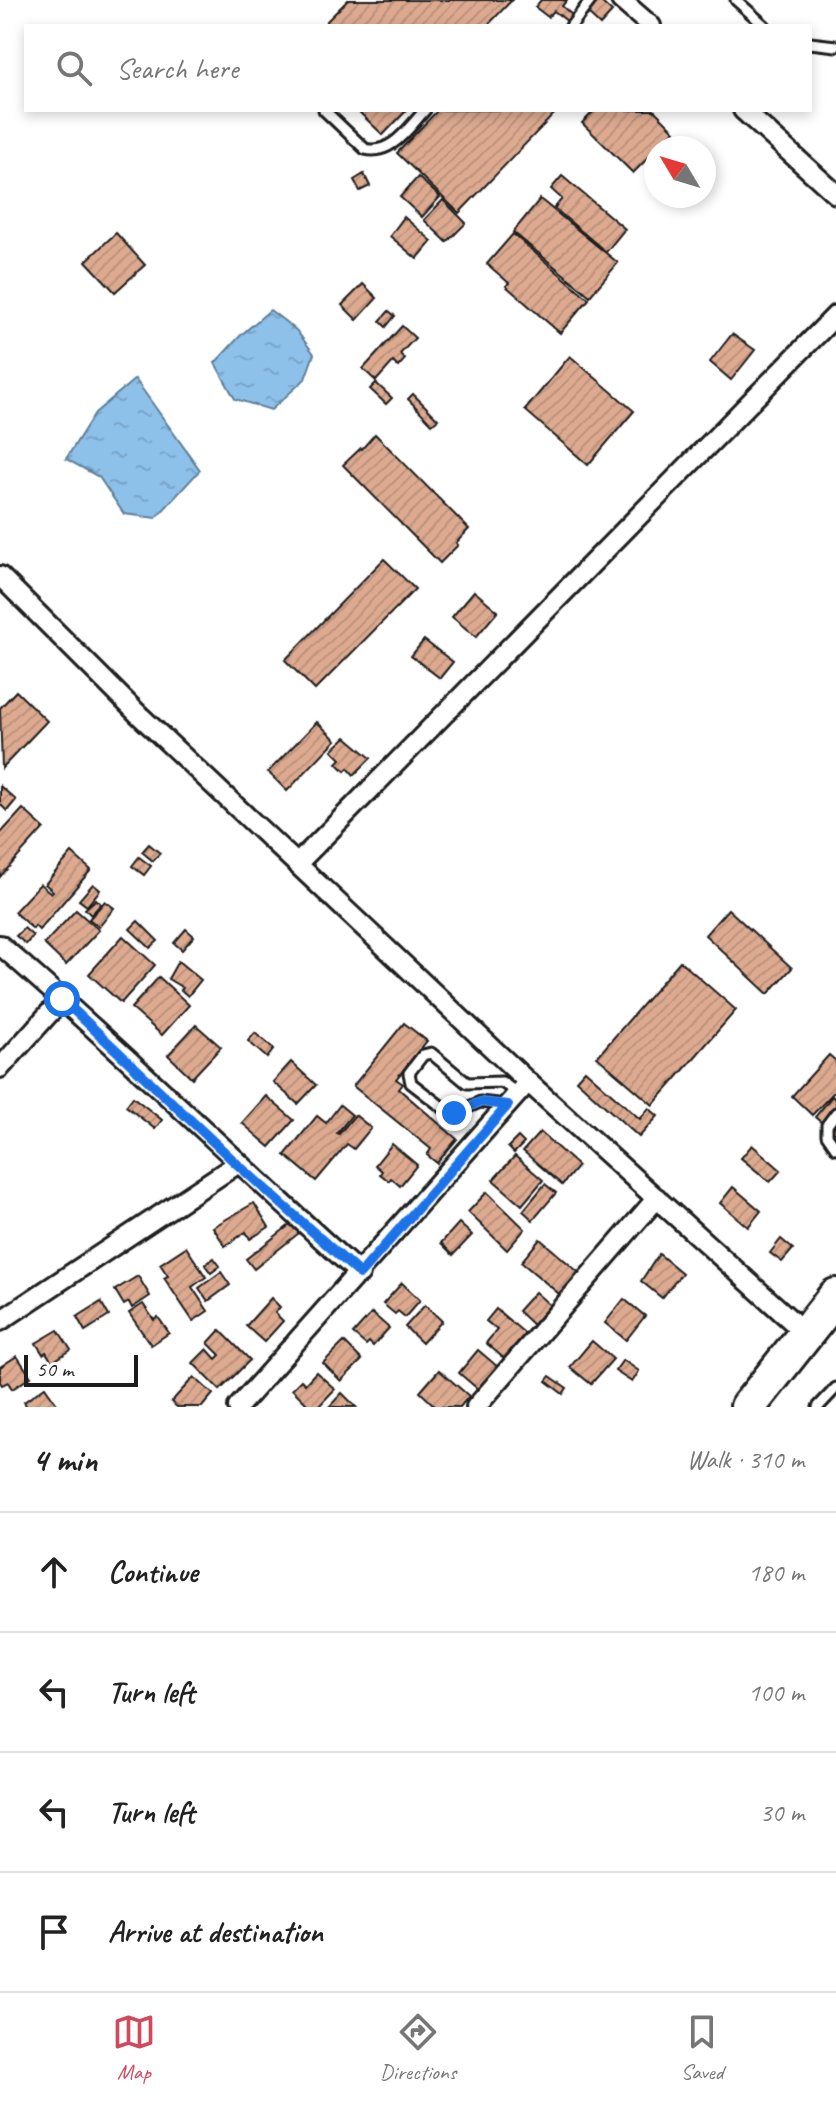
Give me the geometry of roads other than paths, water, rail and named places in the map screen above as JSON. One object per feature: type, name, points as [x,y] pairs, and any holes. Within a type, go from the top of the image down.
[{"type":"highway","points":[[775,1407],[821,1331],[836,1296]]},
{"type":"highway","points":[[748,1407],[821,1331]]},
{"type":"street","points":[[621,0],[649,24]]},
{"type":"street","points":[[745,112],[836,194]]},
{"type":"street","points":[[297,864],[836,315]]},
{"type":"street","points":[[0,576],[137,713],[297,864],[518,1094],[657,1198],[821,1331]]},
{"type":"street","points":[[0,945],[360,1274]]},
{"type":"street","points":[[0,1068],[62,999]]},
{"type":"street","points":[[238,1407],[518,1094]]},
{"type":"street","points":[[0,1321],[237,1164]]},
{"type":"street","points":[[476,1407],[657,1198]]},
{"type":"lane","points":[[573,24],[591,0]]},
{"type":"lane","points":[[736,0],[763,24]]},
{"type":"lane","points":[[812,43],[836,46]]},
{"type":"lane","points":[[326,112],[365,149],[374,152],[392,145],[423,112]]},
{"type":"lane","points":[[431,1053],[464,1082],[502,1082],[518,1094],[483,1101],[458,1112],[448,1112],[411,1083],[409,1073],[423,1055],[431,1053]]},
{"type":"lane","points":[[470,1084],[471,1106]]},
{"type":"lane","points":[[836,1113],[827,1125],[827,1135],[836,1148]]},
{"type":"lane","points":[[818,1407],[836,1388]]},
{"type":"water","points":[[270,310],[296,330],[314,354],[305,379],[271,410],[235,399],[215,363]]},
{"type":"water","points":[[135,379],[200,470],[156,518],[124,514],[99,477],[66,459],[95,413]]}]
